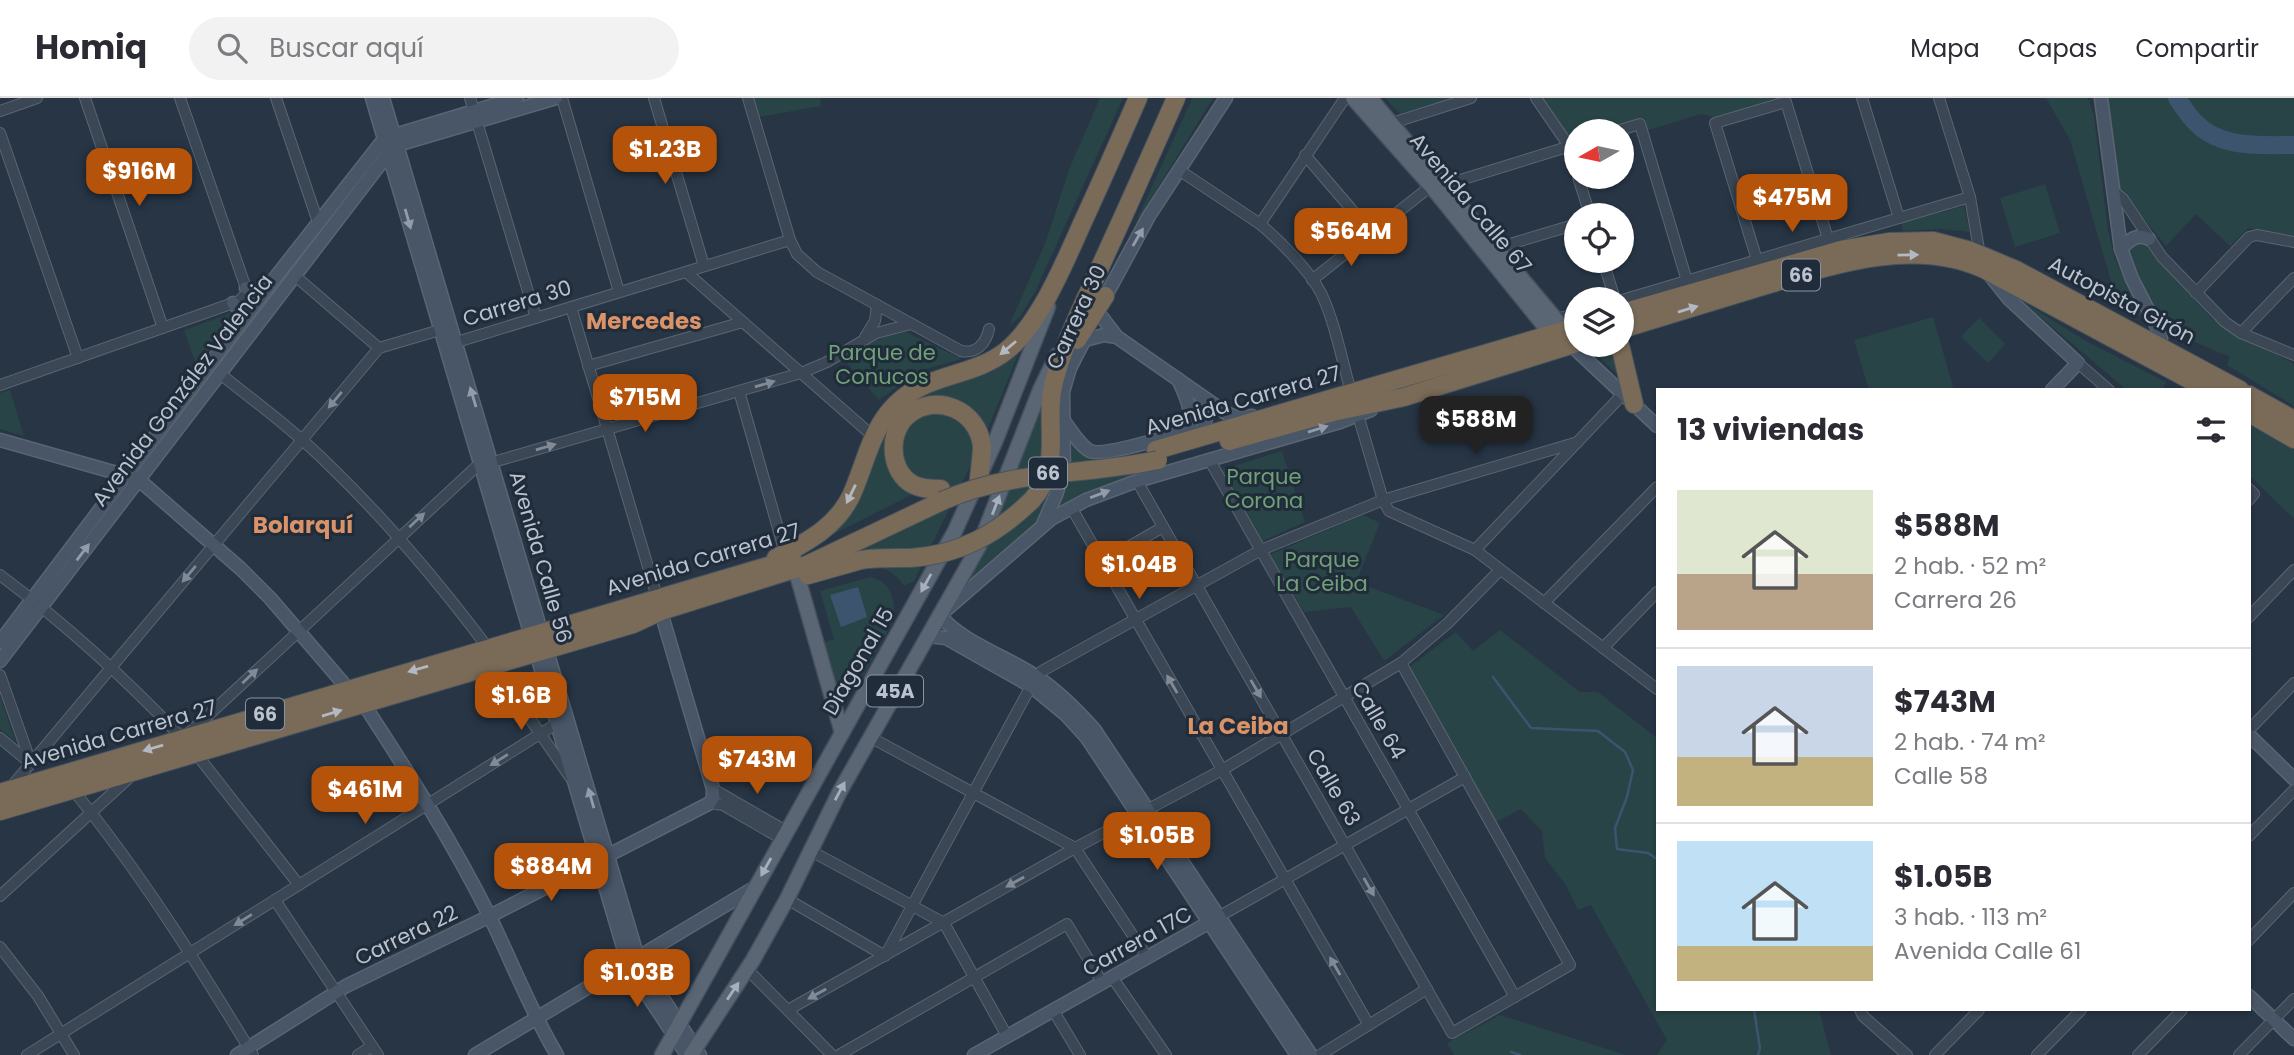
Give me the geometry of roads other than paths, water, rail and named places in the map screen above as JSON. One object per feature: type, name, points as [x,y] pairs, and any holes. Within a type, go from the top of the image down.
[{"type":"highway","name":"45A","points":[[1060,273],[1138,98]]},
{"type":"highway","name":"45A","points":[[1075,323],[1176,98]]},
{"type":"highway","name":"66","points":[[1634,309],[1802,260],[1874,244],[1906,240],[1933,241],[1951,245],[1982,262]]},
{"type":"highway","name":"66","points":[[1634,325],[1793,277],[1860,260],[1928,255],[1982,262]]},
{"type":"highway","name":"Autopista Girón","points":[[1982,262],[2039,281],[2236,388]]},
{"type":"highway","name":"Autopista Girón","points":[[1982,262],[2205,388]]},
{"type":"highway","points":[[754,568],[817,536],[840,513],[854,490],[874,437],[890,412],[912,391],[930,381],[982,365],[1008,349],[1026,329],[1060,273]]},
{"type":"highway","points":[[1055,376],[1102,304]]},
{"type":"highway","points":[[633,624],[663,620],[860,560],[929,556],[960,548],[998,529],[1032,500],[1045,480],[1051,464],[1050,405],[1055,376],[1075,323]]},
{"type":"highway","name":"Avenida Carrera 27","points":[[1157,455],[1195,440],[1351,392],[1555,324],[1564,325]]},
{"type":"highway","name":"Avenida Carrera 27","points":[[0,811],[363,703],[539,642],[657,597],[797,557],[941,495],[1014,478],[1106,469],[1404,397],[1564,347]]},
{"type":"highway","points":[[1621,357],[1629,399]]},
{"type":"highway","points":[[2251,396],[2294,420]]},
{"type":"highway","points":[[941,495],[912,484],[896,463],[893,445],[895,436],[909,414],[924,405],[951,406],[972,421],[982,446],[979,478]]},
{"type":"highway","points":[[2251,414],[2294,439]]},
{"type":"highway","name":"Avenida Carrera 27","points":[[539,642],[633,624],[661,611],[807,565],[941,495]]},
{"type":"highway","name":"Avenida Carrera 27","points":[[4,792],[349,690],[490,657]]},
{"type":"main road","name":"Avenida Calle 67","points":[[1353,98],[1437,185]]},
{"type":"main road","name":"Avenida Calle 67","points":[[1370,98],[1490,249],[1546,328],[1555,324],[1564,333]]},
{"type":"main road","name":"Diagonal 15","points":[[662,1055],[955,531],[995,442],[1060,273]]},
{"type":"main road","name":"45A","points":[[693,1053],[747,969],[787,899],[835,801],[979,546],[1040,390],[1075,323]]},
{"type":"main road","points":[[798,578],[842,733]]},
{"type":"street","points":[[0,111],[37,98]]},
{"type":"street","points":[[85,98],[163,328]]},
{"type":"street","points":[[0,385],[244,298],[246,288],[180,98]]},
{"type":"street","points":[[276,98],[318,222]]},
{"type":"street","name":"Avenida Calle 56","points":[[372,98],[391,144],[457,342],[487,464],[634,960],[693,1053]]},
{"type":"street","name":"Avenida Calle 56","points":[[383,98],[395,177],[440,330],[487,464]]},
{"type":"street","points":[[470,98],[536,318]]},
{"type":"street","points":[[391,144],[475,116],[517,98]]},
{"type":"street","points":[[475,116],[556,98]]},
{"type":"street","points":[[562,98],[619,292]]},
{"type":"street","points":[[654,98],[704,266]]},
{"type":"street","points":[[748,98],[790,240],[797,254],[808,265],[954,348],[967,352],[979,348],[989,329]]},
{"type":"street","name":"Carrera 30","points":[[940,615],[1041,528],[1052,507],[1064,469],[1062,417],[1066,380],[1142,229],[1226,98]]},
{"type":"street","points":[[1260,224],[1345,98]]},
{"type":"street","points":[[1392,123],[1471,98]]},
{"type":"street","points":[[1536,98],[1564,134]]},
{"type":"street","points":[[1863,98],[1899,218]]},
{"type":"street","points":[[1938,98],[1970,197],[1982,262],[2009,299],[2107,388]]},
{"type":"street","points":[[2101,98],[2121,248],[2132,279],[2158,329],[2161,339],[2159,346]]},
{"type":"street","points":[[1757,260],[1715,123],[1786,102],[1828,239]]},
{"type":"street","points":[[1634,126],[1640,124],[1688,281]]},
{"type":"street","points":[[0,134],[78,358]]},
{"type":"street","name":"Avenida González Valencia","points":[[0,660],[37,603],[132,477],[241,322],[318,222],[391,144]]},
{"type":"street","name":"Avenida González Valencia","points":[[132,477],[219,373],[373,174],[391,144]]},
{"type":"street","points":[[1312,280],[1371,232],[1437,185],[1564,148]]},
{"type":"street","points":[[1305,155],[1371,232]]},
{"type":"street","points":[[1178,170],[1260,224],[1312,280],[1324,300],[1351,392]]},
{"type":"street","points":[[373,174],[383,173],[395,177]]},
{"type":"street","points":[[2113,191],[2123,199],[2162,257],[2225,322],[2241,333],[2294,355]]},
{"type":"street","points":[[1634,297],[1970,197]]},
{"type":"street","points":[[1490,249],[1564,228]]},
{"type":"street","points":[[2196,293],[2249,237],[2257,235],[2294,242]]},
{"type":"street","points":[[2121,248],[2135,237],[2149,239]]},
{"type":"street","name":"Carrera 30","points":[[457,342],[790,240]]},
{"type":"street","points":[[686,272],[874,437]]},
{"type":"street","points":[[294,275],[379,348]]},
{"type":"street","points":[[2241,333],[2294,278]]},
{"type":"street","points":[[246,288],[254,291],[267,288]]},
{"type":"street","points":[[233,303],[241,311],[241,322]]},
{"type":"street","points":[[1102,304],[1117,337]]},
{"type":"street","points":[[865,338],[875,321],[877,305]]},
{"type":"street","points":[[571,307],[657,597]]},
{"type":"street","points":[[1555,324],[1559,318],[1564,317]]},
{"type":"street","points":[[589,366],[743,322]]},
{"type":"street","points":[[183,739],[465,476],[487,464],[801,373],[827,362],[876,332],[911,324]]},
{"type":"street","points":[[4,792],[379,348],[440,330]]},
{"type":"street","points":[[1085,340],[1104,335],[1117,337],[1226,413],[1239,418],[1293,409]]},
{"type":"street","points":[[1587,357],[1656,425]]},
{"type":"street","points":[[2054,388],[2078,363]]},
{"type":"street","points":[[219,373],[331,466],[457,606],[573,782]]},
{"type":"street","points":[[1062,417],[1085,448],[1099,453],[1183,432],[1190,427],[1191,414],[1177,377]]},
{"type":"street","points":[[739,391],[785,553]]},
{"type":"street","points":[[1195,440],[1205,425],[1206,417],[1206,408],[1199,392]]},
{"type":"street","name":"Avenida Carrera 27","points":[[1041,528],[1071,507],[1102,493],[1358,415],[1404,397]]},
{"type":"street","points":[[1475,551],[1578,442],[1629,399]]},
{"type":"street","points":[[1358,415],[1382,500],[1394,515],[1475,551],[1656,688]]},
{"type":"street","points":[[0,440],[132,477],[215,544],[270,598],[349,690]]},
{"type":"street","points":[[884,956],[1034,681],[1042,671],[1261,550],[1382,500],[1578,442]]},
{"type":"street","name":"Calle 63","points":[[1129,447],[1138,481],[1163,527],[1452,1033],[1515,997]]},
{"type":"street","points":[[1540,453],[1549,473]]},
{"type":"street","name":"Calle 64","points":[[1210,461],[1515,997]]},
{"type":"street","points":[[1544,603],[1656,488]]},
{"type":"street","points":[[1071,507],[1369,1025]]},
{"type":"street","points":[[1102,562],[1163,527]]},
{"type":"street","points":[[788,1010],[1075,848],[1222,769],[1401,663],[1448,623],[1500,570]]},
{"type":"street","points":[[2251,615],[2294,570]]},
{"type":"street","points":[[0,575],[112,667],[183,739],[299,885]]},
{"type":"street","points":[[1604,648],[1656,593]]},
{"type":"street","name":"Avenida González Valencia","points":[[0,642],[37,603]]},
{"type":"street","points":[[940,615],[950,626],[1034,681],[1087,737],[1143,812],[1311,1055]]},
{"type":"street","points":[[663,620],[713,789],[710,803],[723,805],[784,835]]},
{"type":"street","points":[[928,636],[946,638],[1034,681]]},
{"type":"street","name":"Avenida Calle 56","points":[[539,642],[556,724],[573,782],[602,858]]},
{"type":"street","points":[[1401,663],[1570,965],[1515,997]]},
{"type":"street","points":[[0,676],[31,763]]},
{"type":"street","points":[[2251,731],[2294,684]]},
{"type":"street","points":[[363,703],[429,804],[489,916],[535,1019],[556,1055]]},
{"type":"street","points":[[27,1055],[556,724]]},
{"type":"street","points":[[2251,735],[2294,779]]},
{"type":"street","points":[[870,737],[1075,848],[1147,957]]},
{"type":"street","points":[[0,738],[31,763]]},
{"type":"street","points":[[0,896],[137,771]]},
{"type":"street","name":"Carrera 17C","points":[[974,1055],[1465,777]]},
{"type":"street","points":[[713,789],[784,835]]},
{"type":"street","points":[[73,790],[130,862],[190,953],[246,1053]]},
{"type":"street","points":[[2251,834],[2294,790]]},
{"type":"street","name":"Carrera 22","points":[[246,1053],[336,992],[710,803]]},
{"type":"street","points":[[811,851],[944,922],[1007,1036]]},
{"type":"street","points":[[475,1055],[754,888]]},
{"type":"street","points":[[2251,938],[2294,893]]},
{"type":"street","points":[[787,899],[884,956]]},
{"type":"street","points":[[275,900],[375,1051],[358,1055]]},
{"type":"street","points":[[1215,919],[1297,1055]]},
{"type":"street","points":[[839,1055],[1068,924],[1107,980],[1166,1055]]},
{"type":"street","points":[[0,947],[27,981],[74,1055]]},
{"type":"street","points":[[747,969],[832,1055]]},
{"type":"street","points":[[1320,1055],[1427,989]]},
{"type":"street","points":[[2251,998],[2294,1040]]},
{"type":"street","points":[[2239,1055],[2294,999]]},
{"type":"street","points":[[1053,1010],[1080,1055]]},
{"type":"street","points":[[1935,1055],[1978,1011]]},
{"type":"street","points":[[2037,1055],[2080,1011]]},
{"type":"street","points":[[2138,1055],[2181,1011]]},
{"type":"street","points":[[1864,1012],[1907,1055]]},
{"type":"water","points":[[858,587],[867,617],[841,627],[830,595]]},
{"type":"waterway","points":[[2177,98],[2194,121],[2215,137],[2241,144],[2294,145]]},
{"type":"waterway","points":[[1493,677],[1531,728],[1598,731],[1625,752],[1633,770],[1627,797],[1615,828],[1617,849],[1648,853],[1656,858]]},
{"type":"waterway","points":[[1754,1011],[1760,1048],[1758,1055]]},
{"type":"waterway","points":[[1511,1052],[1520,1055]]},
{"type":"district","name":"Mercedes","points":[[644,321]]},
{"type":"district","name":"Bolarquí","points":[[303,525]]},
{"type":"district","name":"La Ceiba","points":[[1238,726]]},
{"type":"park label","name":"Parque de Conucos","points":[[882,364]]},
{"type":"park label","name":"Parque Corona","points":[[1264,488]]},
{"type":"park label","name":"Parque La Ceiba","points":[[1322,571]]}]
